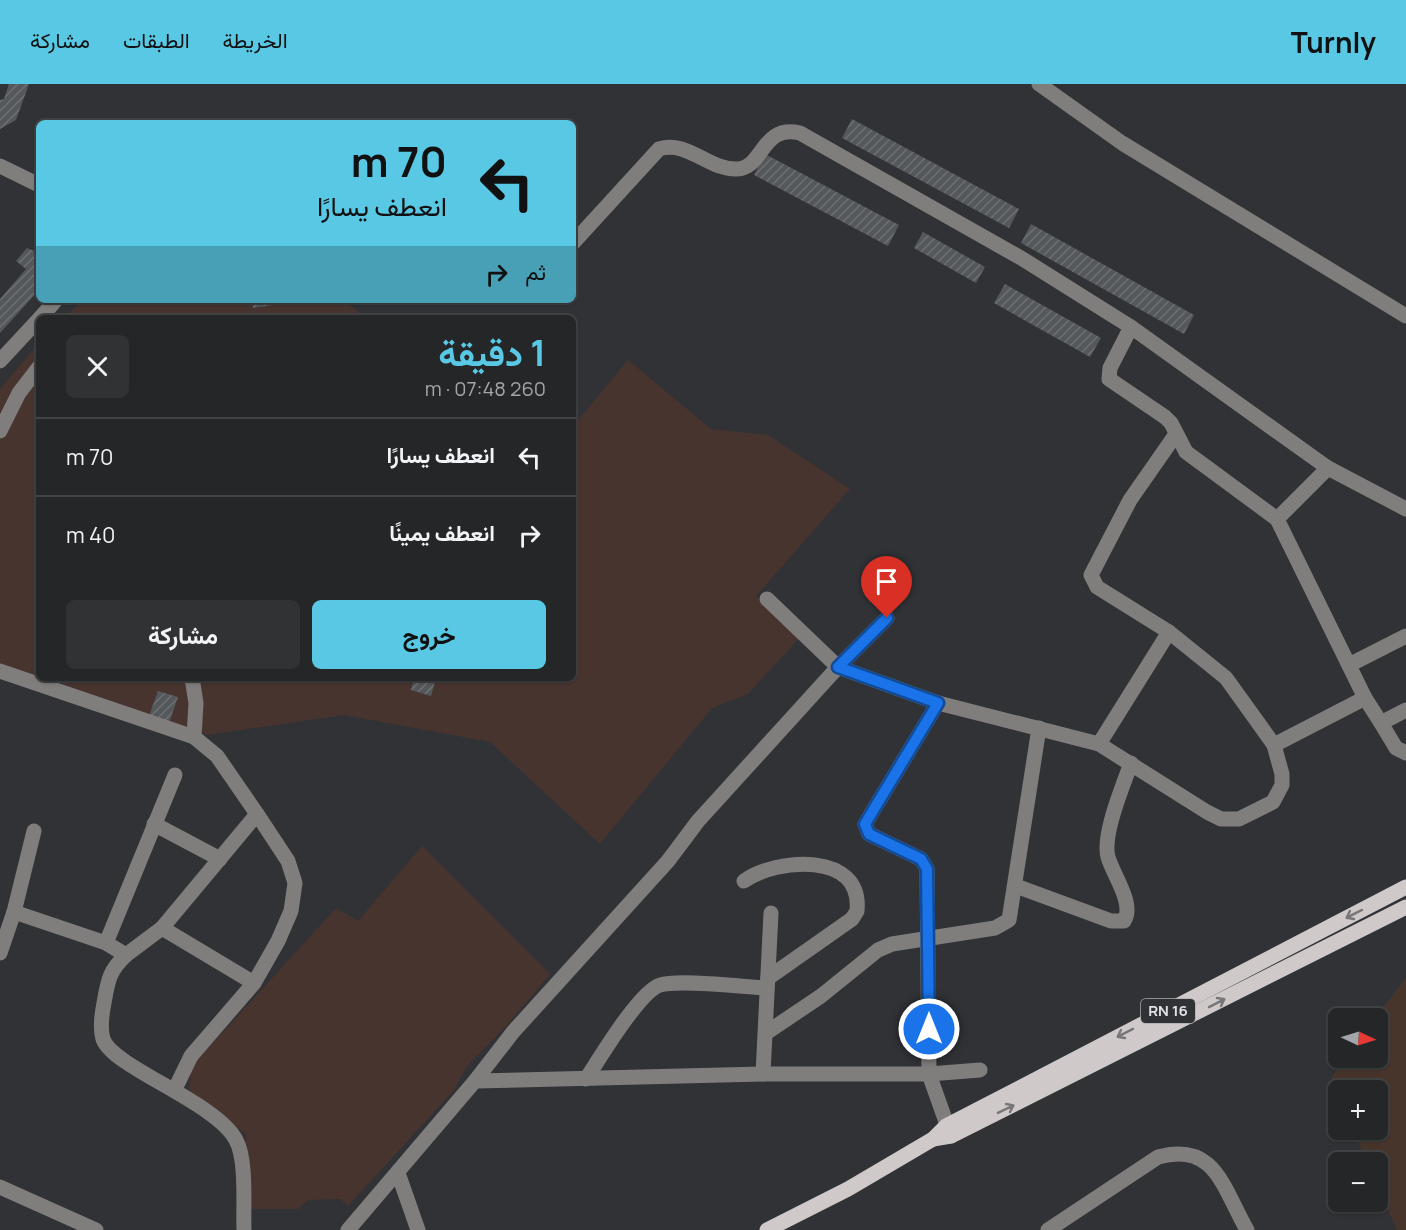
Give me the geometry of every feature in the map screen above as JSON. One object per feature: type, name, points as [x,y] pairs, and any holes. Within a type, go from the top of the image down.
[{"type":"main road","name":"RN 16","points":[[767,1230],[1406,887]]},
{"type":"main road","name":"RN 16","points":[[948,1131],[1406,907]]},
{"type":"street","points":[[1039,84],[1122,143],[1406,316]]},
{"type":"street","points":[[576,240],[659,149],[669,146],[681,148],[715,164],[739,170],[746,167],[768,141],[780,132],[788,130],[800,133],[1011,253],[1131,327],[1328,468],[1406,509]]},
{"type":"street","points":[[0,166],[36,184]]},
{"type":"street","points":[[42,315],[53,303]]},
{"type":"street","points":[[0,361],[36,321]]},
{"type":"street","points":[[1131,327],[1110,368],[1109,379],[1165,417],[1186,452],[1277,519],[1365,698],[1396,748],[1406,753]]},
{"type":"street","points":[[0,431],[24,385],[36,371]]},
{"type":"street","points":[[767,599],[838,667],[938,703],[1099,744],[1208,812],[1230,820],[1239,819],[1273,802],[1279,794],[1282,774],[1274,746],[1226,678],[1169,632],[1097,586],[1091,575],[1092,568],[1130,500],[1176,434]]},
{"type":"street","points":[[1277,519],[1328,468]]},
{"type":"street","points":[[348,1230],[475,1081],[513,1032],[669,861],[698,821],[838,667],[887,618]]},
{"type":"street","points":[[1099,744],[1169,632]]},
{"type":"street","points":[[1349,665],[1406,636]]},
{"type":"street","points":[[0,671],[194,737],[217,756],[288,861],[295,882],[291,911],[278,941],[254,983],[191,1056],[176,1089]]},
{"type":"street","points":[[192,681],[196,704],[194,737]]},
{"type":"street","points":[[1274,746],[1365,698]]},
{"type":"street","points":[[938,703],[865,824],[869,834],[925,863],[927,869],[929,1074],[948,1131]]},
{"type":"street","points":[[1381,723],[1406,710]]},
{"type":"street","points":[[766,1033],[821,996],[878,950],[892,944],[1003,926],[1012,911],[1039,728]]},
{"type":"street","points":[[1016,886],[1112,921],[1124,921],[1128,908],[1107,855],[1110,829],[1131,763]]},
{"type":"street","points":[[106,943],[176,775]]},
{"type":"street","points":[[244,1230],[241,1151],[236,1138],[176,1089],[117,1057],[103,1040],[103,1012],[107,982],[112,968],[162,928],[257,814]]},
{"type":"street","points":[[154,824],[220,859]]},
{"type":"street","points":[[0,953],[14,912],[34,831]]},
{"type":"street","points":[[586,1079],[624,1023],[652,988],[669,984],[767,983],[852,919],[857,911],[855,890],[838,871],[825,866],[771,867],[744,881]]},
{"type":"street","points":[[14,912],[106,943],[126,955]]},
{"type":"street","points":[[764,1074],[771,913]]},
{"type":"street","points":[[162,928],[254,983]]},
{"type":"street","points":[[475,1081],[764,1074],[929,1074],[980,1070]]},
{"type":"street","points":[[1048,1230],[1158,1157],[1177,1152],[1193,1153],[1210,1164],[1247,1230]]},
{"type":"street","points":[[398,1173],[418,1230]]},
{"type":"street","points":[[0,1187],[96,1230]]},
{"type":"shaded area","points":[[80,303],[346,303],[364,315],[66,315]]},
{"type":"shaded area","points":[[36,347],[36,677],[0,665],[0,389]]},
{"type":"shaded area","points":[[628,360],[711,429],[768,435],[850,489],[756,596],[802,635],[748,694],[712,708],[600,844],[490,742],[344,715],[207,735],[47,681],[576,681],[576,422]]},
{"type":"shaded area","points":[[422,846],[550,974],[509,1023],[467,1066],[454,1090],[348,1206],[340,1199],[308,1200],[298,1209],[245,1209],[246,1134],[188,1099],[191,1067],[336,908],[358,921]]},
{"type":"shaded area","points":[[1406,978],[1406,1230],[1397,1230],[1388,1210],[1388,1152],[1363,1152],[1357,1140],[1388,1140],[1388,1080],[1332,1080],[1331,1078],[1338,1068],[1388,1068],[1388,1008],[1383,1008]]},
{"type":"building","points":[[9,84],[29,84],[16,120],[0,129],[0,100],[4,99]]},
{"type":"building","points":[[852,119],[1019,209],[1009,228],[842,138]]},
{"type":"building","points":[[765,154],[899,225],[888,246],[754,175]]},
{"type":"building","points":[[1031,224],[1194,315],[1184,334],[1021,243]]},
{"type":"building","points":[[923,232],[985,267],[976,283],[914,248]]},
{"type":"building","points":[[27,248],[36,252],[36,293],[0,333],[0,299],[26,269],[16,261]]},
{"type":"building","points":[[1005,284],[1101,338],[1090,357],[994,303]]},
{"type":"building","points":[[252,303],[280,304],[253,308]]},
{"type":"building","points":[[413,681],[435,681],[431,696],[411,690]]},
{"type":"building","points":[[158,691],[178,697],[169,723],[149,716]]},
{"type":"route","points":[[887,618],[838,667],[938,703],[865,824],[869,834],[921,859],[927,869],[929,1029]]}]
